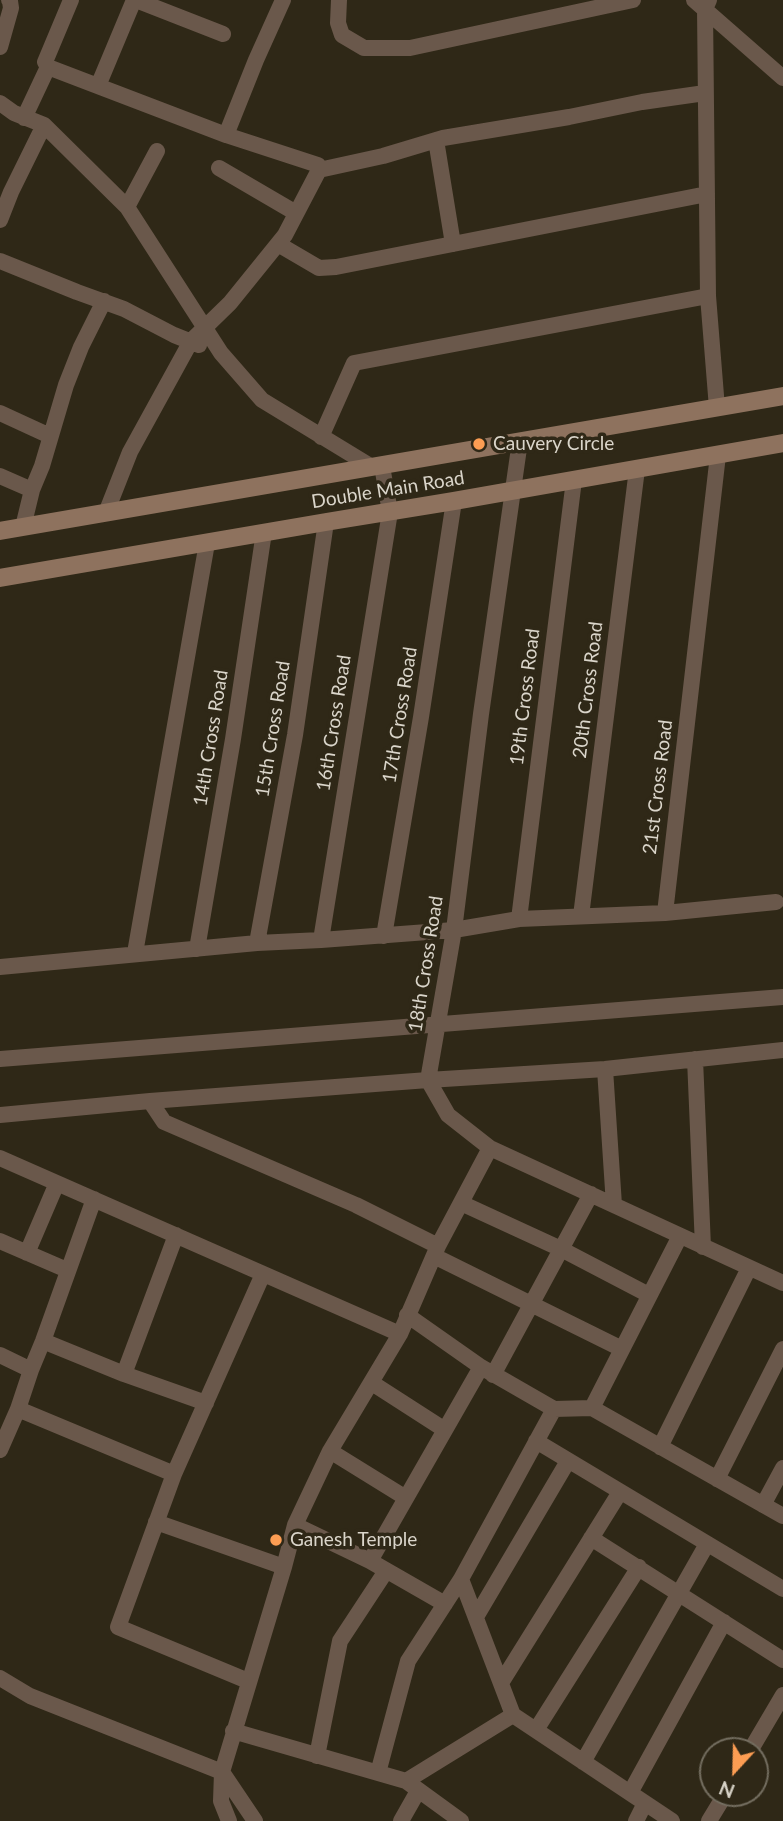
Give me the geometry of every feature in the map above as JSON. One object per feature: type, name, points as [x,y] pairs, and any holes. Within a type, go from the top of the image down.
[{"type":"street","points":[[0,47],[11,8],[10,0]]},
{"type":"street","points":[[71,0],[49,49],[45,62],[48,67],[226,135],[318,165],[319,170],[285,235],[230,303],[191,341],[130,452],[106,513]]},
{"type":"street","points":[[98,86],[135,0],[223,34]]},
{"type":"street","points":[[226,135],[283,0]]},
{"type":"street","points":[[339,0],[338,23],[342,35],[364,48],[410,48],[633,0]]},
{"type":"street","points":[[703,3],[783,78]]},
{"type":"street","points":[[703,3],[708,296],[717,408]]},
{"type":"street","points":[[24,118],[48,67]]},
{"type":"street","points":[[319,170],[383,156],[436,140],[705,93]]},
{"type":"street","points":[[0,103],[14,113],[44,125],[127,207],[221,353],[262,400],[377,466]]},
{"type":"street","points":[[0,220],[11,191],[44,125]]},
{"type":"street","points":[[436,140],[453,244]]},
{"type":"street","points":[[127,207],[157,151]]},
{"type":"street","points":[[219,168],[296,213]]},
{"type":"street","points":[[278,244],[319,268],[358,263],[707,194]]},
{"type":"street","points":[[0,261],[124,309],[174,335],[221,353]]},
{"type":"street","points":[[321,436],[354,363],[708,296]]},
{"type":"street","points":[[23,527],[66,385],[104,301]]},
{"type":"street","name":"Double Main Road","points":[[0,531],[783,397]]},
{"type":"street","points":[[0,413],[50,436]]},
{"type":"street","name":"18th Cross Road","points":[[428,1080],[454,930],[481,713],[520,441]]},
{"type":"street","name":"Double Main Road","points":[[0,578],[783,443]]},
{"type":"street","name":"21st Cross Road","points":[[665,913],[718,455]]},
{"type":"street","name":"16th Cross Road","points":[[321,940],[390,512],[377,466]]},
{"type":"street","name":"20th Cross Road","points":[[581,916],[638,469]]},
{"type":"street","points":[[0,476],[32,491]]},
{"type":"street","name":"19th Cross Road","points":[[519,919],[575,480]]},
{"type":"street","name":"17th Cross Road","points":[[384,936],[454,501]]},
{"type":"street","name":"15th Cross Road","points":[[257,943],[295,735],[326,522]]},
{"type":"street","name":"14th Cross Road","points":[[197,949],[233,739],[264,533]]},
{"type":"street","points":[[135,953],[207,544]]},
{"type":"street","points":[[0,967],[257,943],[454,930],[519,919],[665,913],[776,902]]},
{"type":"street","points":[[0,1059],[783,997]]},
{"type":"street","points":[[0,1115],[150,1101],[605,1069],[783,1050]]},
{"type":"street","points":[[695,1059],[703,1247]]},
{"type":"street","points":[[605,1069],[614,1205]]},
{"type":"street","points":[[428,1080],[447,1115],[490,1148],[783,1283]]},
{"type":"street","points":[[150,1101],[164,1122],[356,1205],[531,1303],[622,1349]]},
{"type":"street","points":[[229,1821],[221,1801],[222,1772],[295,1525],[330,1451],[400,1334],[436,1251],[490,1148]]},
{"type":"street","points":[[0,1158],[400,1334]]},
{"type":"street","points":[[27,1254],[57,1183]]},
{"type":"street","points":[[370,1561],[445,1430],[531,1303],[591,1194]]},
{"type":"street","points":[[0,1450],[18,1409],[94,1199]]},
{"type":"street","points":[[461,1203],[561,1249],[649,1295]]},
{"type":"street","points":[[124,1374],[176,1235]]},
{"type":"street","points":[[592,1408],[680,1236]]},
{"type":"street","points":[[1,1246],[67,1270]]},
{"type":"street","points":[[660,1447],[749,1268]]},
{"type":"street","points":[[248,1681],[118,1627],[174,1474],[263,1274]]},
{"type":"street","points":[[407,1315],[487,1371],[554,1409],[592,1408],[783,1516]]},
{"type":"street","points":[[43,1341],[206,1403]]},
{"type":"street","points":[[717,1479],[783,1349]]},
{"type":"street","points":[[0,1355],[31,1370]]},
{"type":"street","points":[[372,1383],[445,1430]]},
{"type":"street","points":[[18,1409],[174,1474]]},
{"type":"street","points":[[378,1773],[408,1661],[461,1579],[554,1409]]},
{"type":"street","points":[[536,1441],[783,1588]]},
{"type":"street","points":[[330,1451],[406,1498]]},
{"type":"street","points":[[476,1617],[568,1461]]},
{"type":"street","points":[[763,1505],[783,1468]]},
{"type":"street","points":[[501,1683],[620,1492]]},
{"type":"street","points":[[156,1522],[284,1567]]},
{"type":"street","points":[[295,1525],[370,1561],[445,1604]]},
{"type":"street","points":[[592,1538],[783,1660]]},
{"type":"street","points":[[583,1762],[707,1544]]},
{"type":"street","points":[[536,1730],[639,1567]]},
{"type":"street","points":[[317,1756],[340,1641],[386,1571]]},
{"type":"street","points":[[461,1579],[513,1715],[672,1821]]},
{"type":"street","points":[[630,1793],[724,1622]]},
{"type":"street","points":[[0,1678],[30,1696],[222,1772],[255,1821]]},
{"type":"street","points":[[758,1737],[783,1695]]},
{"type":"street","points":[[401,1821],[412,1786],[513,1715]]},
{"type":"street","points":[[233,1731],[378,1773],[412,1786],[461,1821]]},
{"type":"street","points":[[636,1821],[645,1803]]},
{"type":"place","name":"Cauvery Circle","points":[[479,444]]},
{"type":"place","name":"Ganesh Temple","points":[[276,1540]]}]
